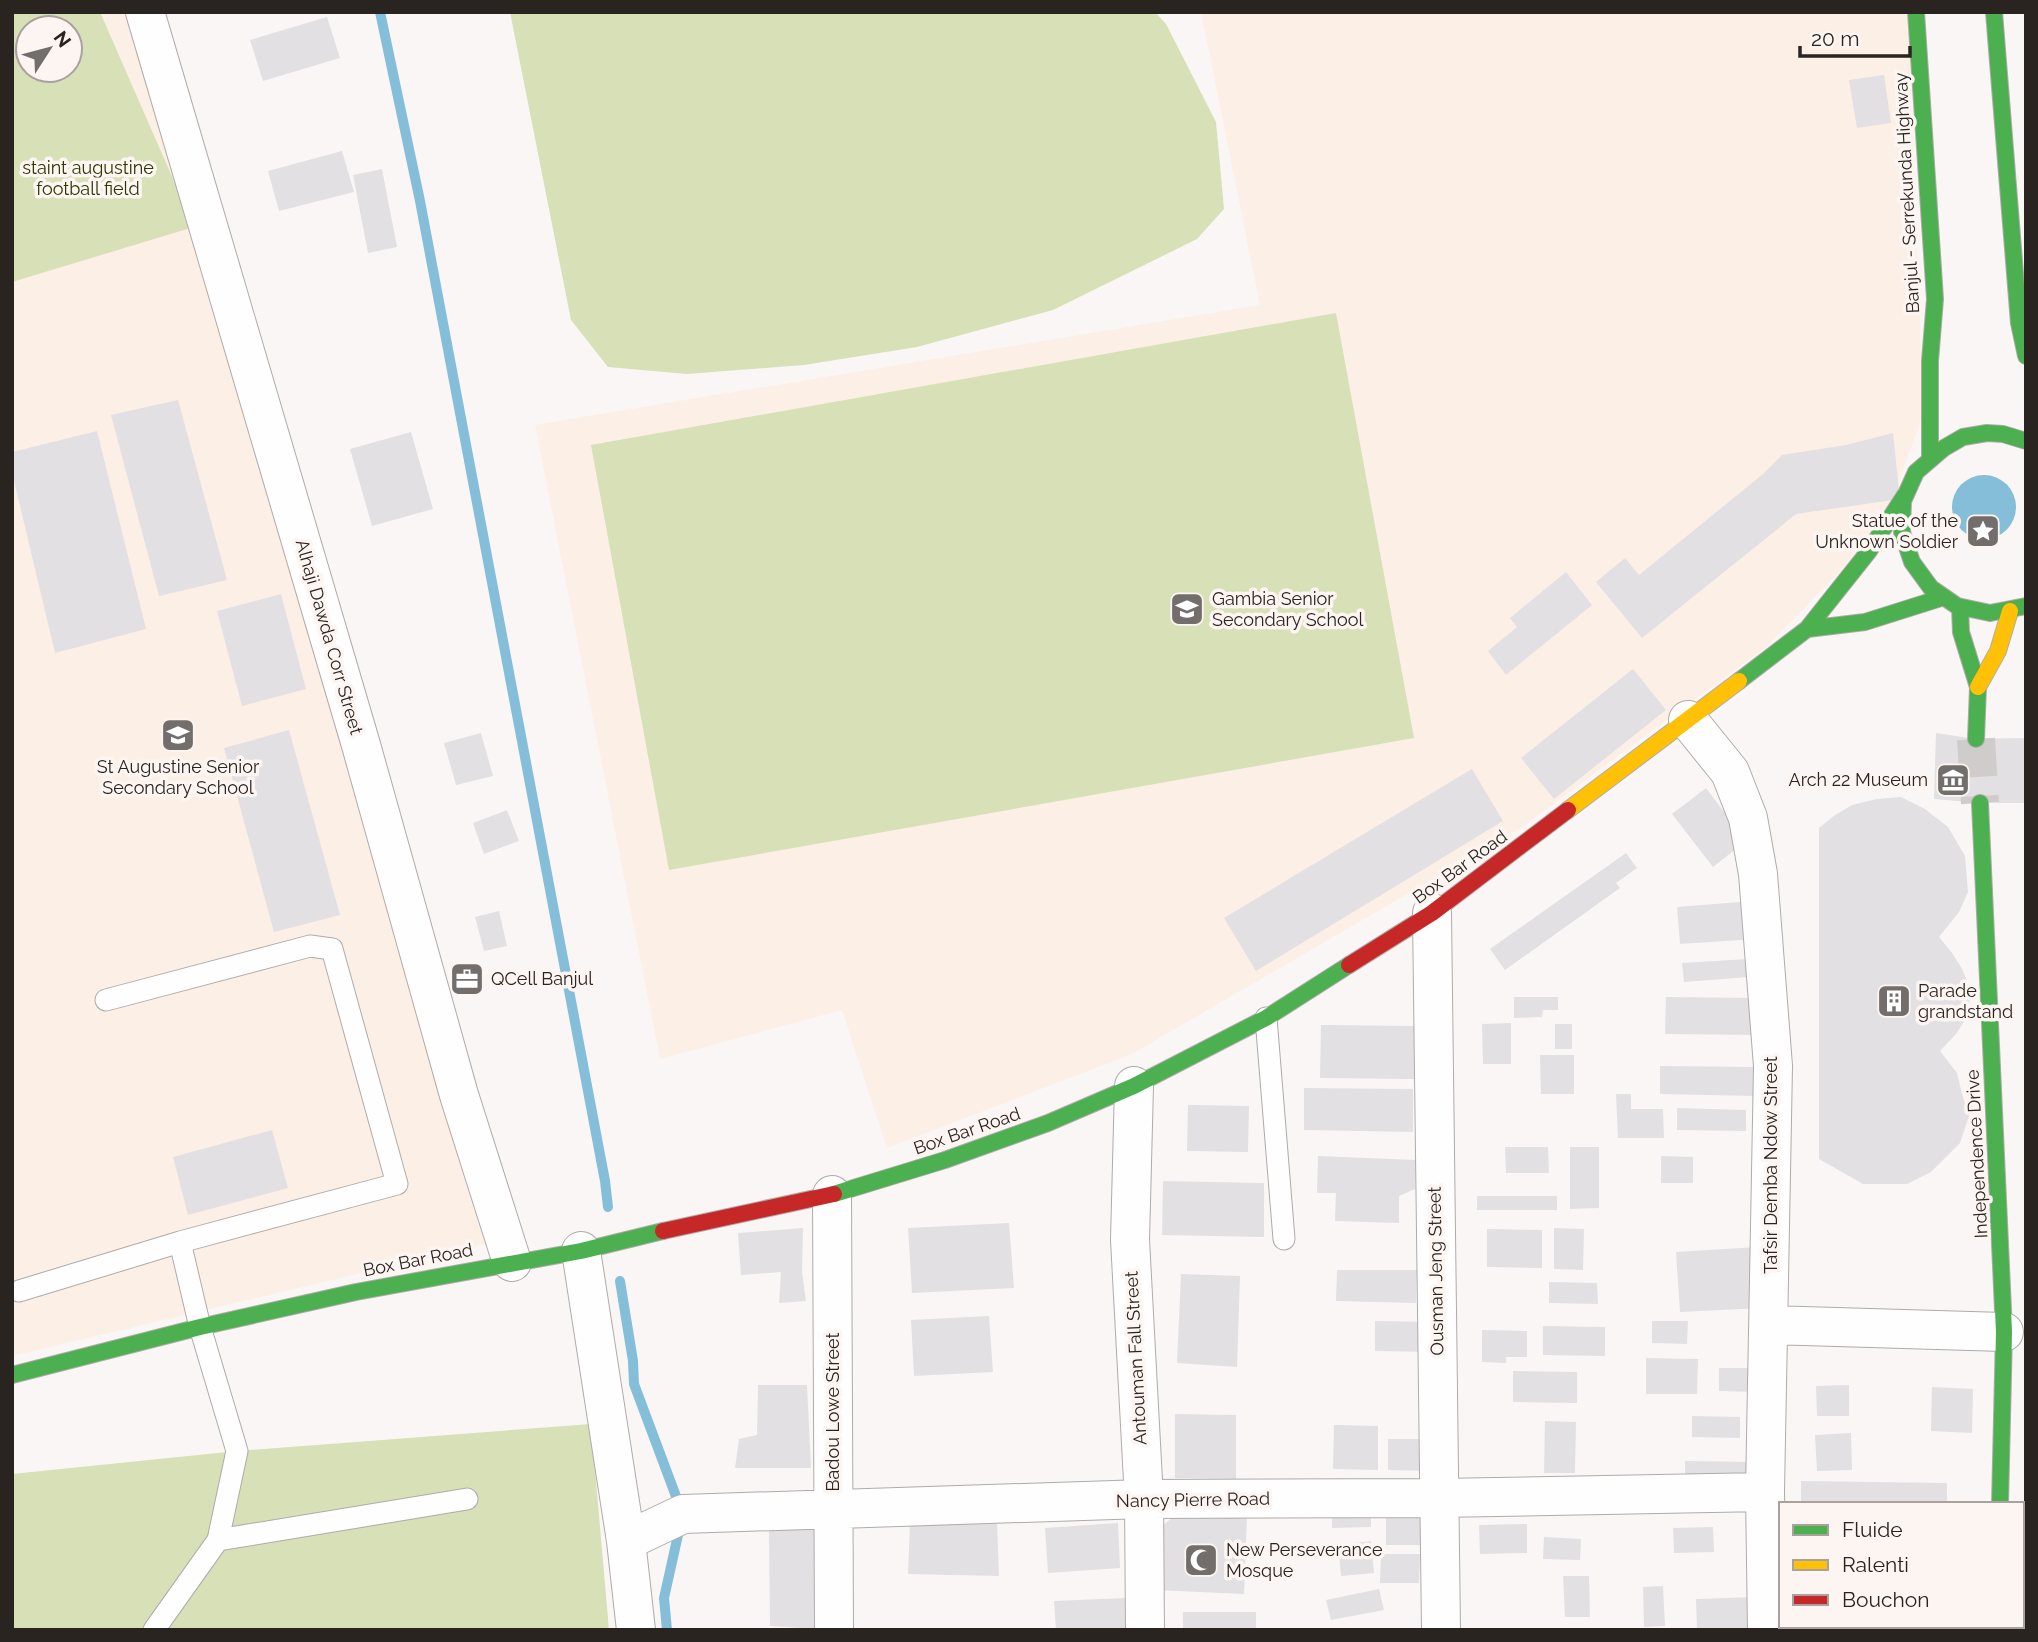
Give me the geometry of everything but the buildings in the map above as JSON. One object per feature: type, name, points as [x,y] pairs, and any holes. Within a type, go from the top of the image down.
[{"type":"main road","name":"Banjul - Serrekunda Highway","points":[[1916,12],[1935,299],[1930,361],[1930,455]]},
{"type":"main road","points":[[1994,12],[2019,323],[2026,356]]},
{"type":"main road","points":[[1930,455],[1963,437],[2000,433],[2026,441]]},
{"type":"main road","name":"Box Bar Road","points":[[12,1375],[200,1327],[356,1292],[581,1251],[832,1195],[1048,1124],[1134,1086],[1266,1018],[1432,913],[1807,629],[1869,551],[1905,495],[1919,467],[1930,455]]},
{"type":"main road","points":[[1905,495],[1901,533],[1914,570],[1926,585],[1941,598],[1984,613],[2010,611],[2026,606]]},
{"type":"main road","points":[[1807,629],[1866,622],[1941,598]]},
{"type":"main road","points":[[1961,607],[1961,632],[1978,687],[1976,739]]},
{"type":"main road","points":[[1978,687],[1998,655],[2005,638],[2010,611]]},
{"type":"main road","name":"Independence Drive","points":[[1980,803],[2004,1332],[2000,1502]]},
{"type":"street","name":"Alhaji Dawda Corr Street","points":[[145,12],[361,745],[459,1095],[512,1262]]},
{"type":"street","name":"Tafsir Demba Ndow Street","points":[[1688,720],[1730,772],[1748,818],[1758,874],[1773,1066],[1765,1492],[1768,1630]]},
{"type":"street","name":"Ousman Jeng Street","points":[[1432,913],[1441,1630]]},
{"type":"street","name":"Antouman Fall Street","points":[[1134,1086],[1130,1240],[1144,1499],[1145,1630]]},
{"type":"street","name":"Badou Lowe Street","points":[[832,1195],[834,1630]]},
{"type":"street","points":[[581,1251],[626,1541],[636,1630]]},
{"type":"street","points":[[1770,1325],[2004,1332]]},
{"type":"street","name":"Nancy Pierre Road","points":[[626,1541],[682,1514],[1144,1499],[1438,1498],[1765,1492]]},
{"type":"lane","points":[[19,1291],[180,1242],[397,1184],[332,949],[310,946],[106,1000]]},
{"type":"lane","points":[[1266,1018],[1284,1239]]},
{"type":"lane","points":[[154,1630],[218,1540],[237,1451],[200,1327],[180,1242]]},
{"type":"lane","points":[[218,1540],[467,1499]]},
{"type":"shaded area","name":"St Augustine Senior Secondary School","points":[[12,12],[158,12],[492,1242],[12,1356]]},
{"type":"shaded area","name":"Gambia Senior Secondary School","points":[[1201,12],[1909,12],[1923,415],[1890,505],[1841,570],[1765,648],[1519,829],[1132,1054],[887,1148],[842,1010],[660,1059],[535,425],[1260,305]]},
{"type":"green space","name":"staint augustine football field","points":[[12,12],[100,12],[194,227],[12,282]]},
{"type":"green space","points":[[510,12],[1155,12],[1166,24],[1216,122],[1224,209],[1197,239],[1053,310],[917,347],[804,365],[687,374],[608,367],[571,320]]},
{"type":"green space","points":[[1336,313],[1414,738],[669,870],[591,445]]},
{"type":"green space","points":[[591,1424],[609,1630],[12,1630],[12,1474],[237,1451]]},
{"type":"water","points":[[1984,475],[2002,481],[2010,489],[2016,507],[2010,525],[2002,533],[1984,539],[1966,533],[1958,525],[1952,507],[1958,489],[1966,481]]},
{"type":"waterway","points":[[380,12],[420,201],[608,1207]]},
{"type":"waterway","points":[[620,1281],[633,1361],[634,1384],[680,1507]]},
{"type":"waterway","points":[[667,1630],[664,1598],[680,1526]]},
{"type":"tunnel","points":[[1976,739],[1980,803]]},
{"type":"traffic: fast","points":[[1916,12],[1935,299],[1930,361],[1930,455]]},
{"type":"traffic: fast","points":[[1994,12],[2019,323],[2026,356]]},
{"type":"traffic: fast","points":[[2026,441],[2003,434],[1987,433],[1963,437],[1944,448],[1916,472],[1903,501],[1902,532],[1912,562],[1931,588],[1957,606],[1990,613],[2026,606]]},
{"type":"traffic: fast","points":[[1739,681],[1807,629],[1869,551],[1905,495]]},
{"type":"traffic: fast","points":[[1807,629],[1865,622],[1941,598]]},
{"type":"traffic: fast","points":[[1960,607],[1961,632],[1978,687],[1976,739]]},
{"type":"traffic: fast","points":[[1980,803],[2004,1332],[2000,1502]]},
{"type":"traffic: fast","points":[[834,1194],[945,1160],[1048,1123],[1134,1086],[1266,1018],[1349,965]]},
{"type":"traffic: fast","points":[[12,1375],[200,1327],[356,1292],[581,1251],[663,1231]]},
{"type":"traffic: slow","points":[[1978,687],[1998,651],[2010,611]]},
{"type":"traffic: slow","points":[[1568,810],[1739,681]]},
{"type":"traffic: jam","points":[[1349,965],[1432,913],[1568,810]]},
{"type":"traffic: jam","points":[[663,1231],[834,1194]]},
{"type":"place","name":"Statue of the Unknown Soldier","points":[[1983,531]]},
{"type":"place","name":"Gambia Senior Secondary School","points":[[1187,609]]},
{"type":"place","name":"St Augustine Senior Secondary School","points":[[178,735]]},
{"type":"place","name":"Arch 22 Museum","points":[[1953,780]]},
{"type":"place","name":"QCell Banjul","points":[[467,979]]},
{"type":"place","name":"Parade grandstand","points":[[1894,1001]]},
{"type":"place","name":"New Perseverance Mosque","points":[[1201,1560]]}]
